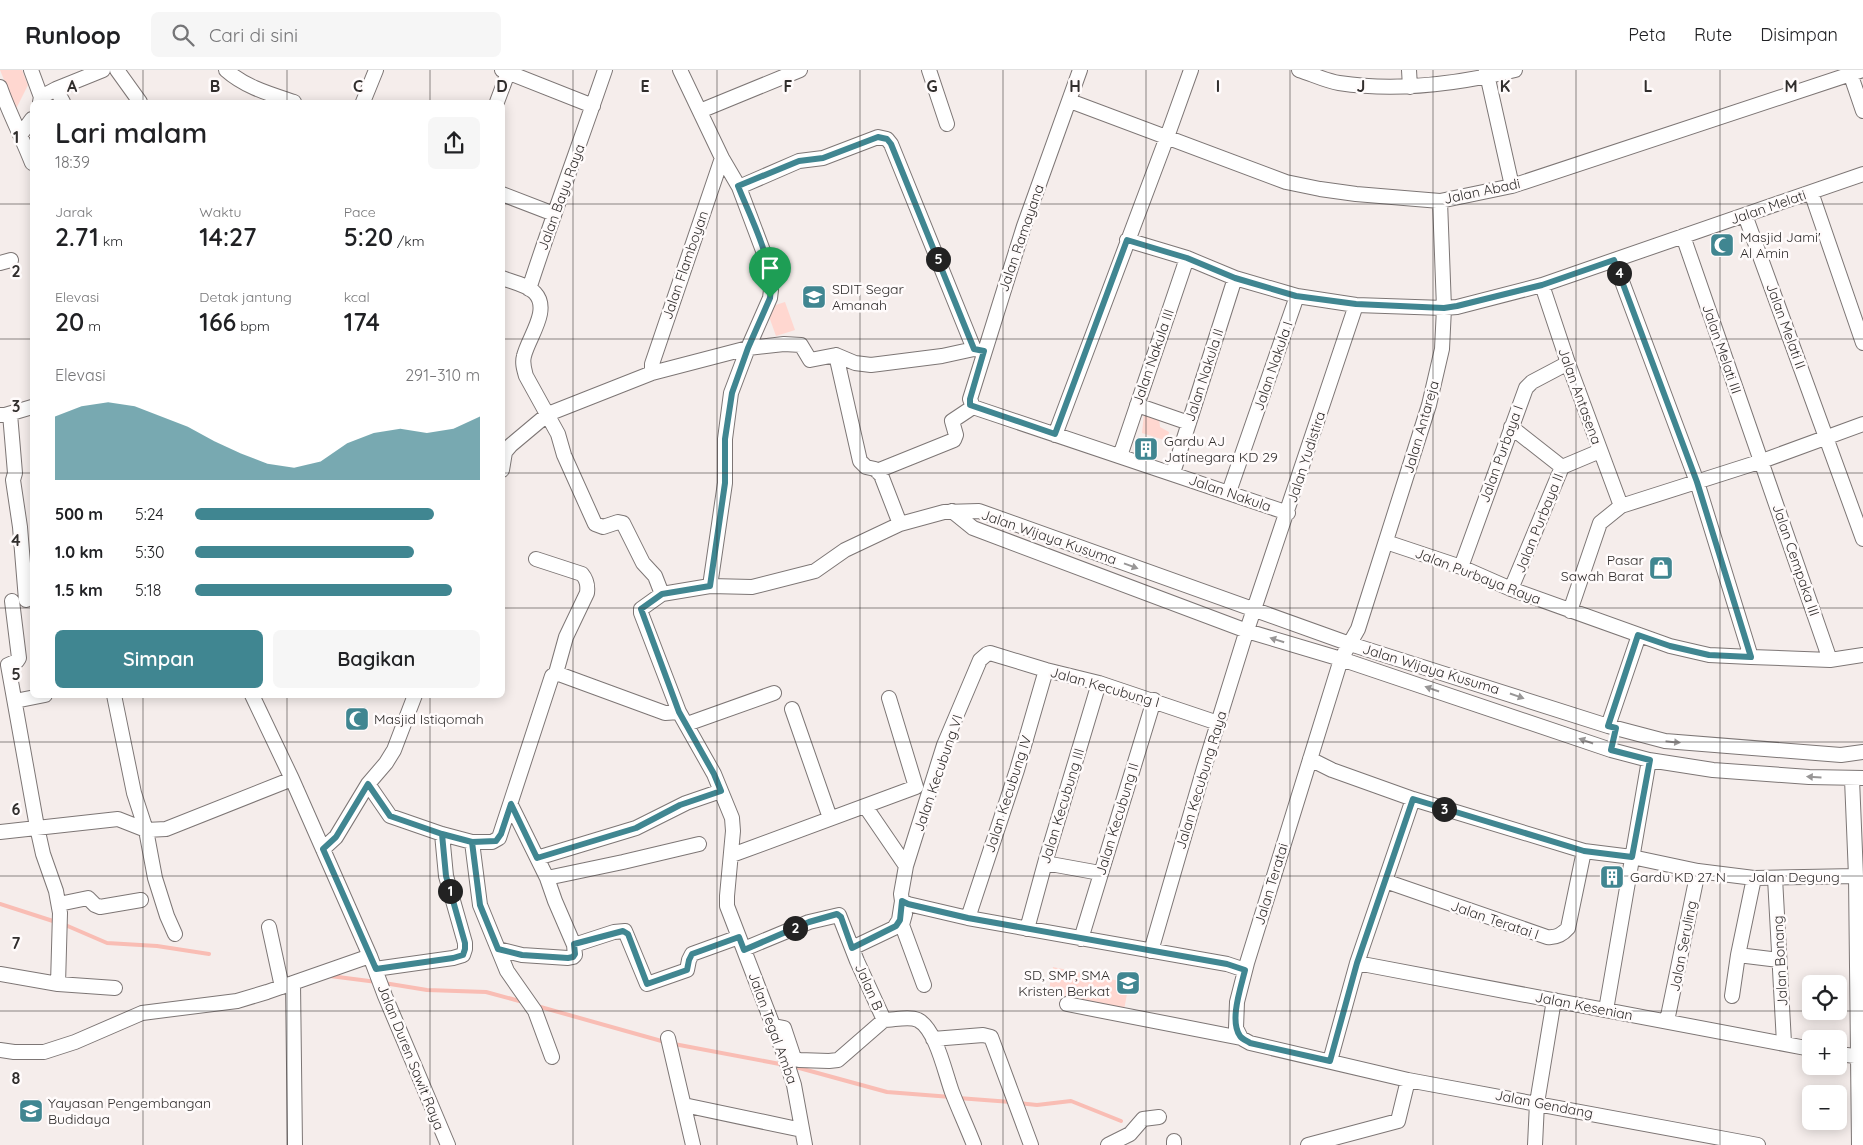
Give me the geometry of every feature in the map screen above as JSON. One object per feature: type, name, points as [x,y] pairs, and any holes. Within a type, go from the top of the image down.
[{"type":"street","points":[[31,70],[41,100],[56,89],[103,70]]},
{"type":"street","points":[[117,70],[139,100]]},
{"type":"street","points":[[226,70],[248,86],[288,100]]},
{"type":"street","points":[[364,100],[376,70]]},
{"type":"street","name":"Jalan Bayu Raya","points":[[530,289],[554,214],[605,70]]},
{"type":"street","points":[[680,70],[722,158],[738,186],[765,256],[771,290],[770,298],[748,348],[732,393],[725,439],[725,483],[710,586]]},
{"type":"street","points":[[700,111],[800,70]]},
{"type":"street","points":[[929,70],[947,124]]},
{"type":"street","name":"Jalan Ramayana","points":[[973,407],[970,405],[970,399],[979,350],[1080,70]]},
{"type":"street","points":[[1055,434],[1167,137],[1190,70]]},
{"type":"street","points":[[1299,70],[1410,87],[1486,73],[1515,70]]},
{"type":"street","points":[[1409,70],[1410,87]]},
{"type":"street","points":[[498,100],[507,71],[593,106]]},
{"type":"street","points":[[1854,71],[1863,111]]},
{"type":"street","name":"Jalan Abadi","points":[[1070,101],[1286,182],[1356,194],[1440,201],[1512,186],[1854,71]]},
{"type":"street","points":[[1486,73],[1512,186]]},
{"type":"street","points":[[0,87],[30,158]]},
{"type":"street","points":[[56,89],[62,100]]},
{"type":"street","points":[[21,134],[30,122]]},
{"type":"street","points":[[505,452],[511,444],[548,414],[652,373],[748,348],[784,344],[801,345],[810,360],[836,355],[855,363],[871,365],[979,350],[891,144],[887,139],[878,137],[823,158],[799,161],[738,186]]},
{"type":"street","name":"Jalan Flamboyan","points":[[652,373],[652,364],[722,158]]},
{"type":"street","name":"Jalan Melati","points":[[1127,240],[1187,258],[1235,278],[1296,296],[1356,304],[1444,308],[1542,285],[1863,174]]},
{"type":"street","points":[[1811,192],[1863,343]]},
{"type":"street","points":[[505,195],[554,214]]},
{"type":"street","name":"Jalan Antareja","points":[[1350,644],[1358,629],[1429,405],[1442,349],[1444,308],[1440,201]]},
{"type":"street","name":"Jalan Melati II","points":[[1745,215],[1863,539]]},
{"type":"street","name":"Jalan Melati III","points":[[1683,236],[1762,461]]},
{"type":"street","name":"Jalan Nakula III","points":[[1120,456],[1187,258]]},
{"type":"street","points":[[1614,260],[1697,482],[1751,657]]},
{"type":"street","name":"Jalan Nakula II","points":[[1173,473],[1235,278]]},
{"type":"street","points":[[505,279],[530,289],[539,300],[541,310],[524,356],[526,376],[558,434],[564,455],[595,524],[603,527],[618,522],[622,523],[643,563],[658,580],[662,594]]},
{"type":"street","name":"Jalan Antasena","points":[[1542,285],[1568,363],[1621,506]]},
{"type":"street","name":"Jalan Nakula I","points":[[1229,492],[1296,296]]},
{"type":"street","name":"Jalan Yudistira","points":[[1254,610],[1288,513],[1356,304]]},
{"type":"street","points":[[836,355],[860,461],[866,467],[877,471],[881,475],[900,524]]},
{"type":"street","name":"Jalan Purbaya I","points":[[1461,567],[1526,388],[1532,382],[1568,363]]},
{"type":"street","points":[[1137,405],[1189,423]]},
{"type":"street","points":[[877,471],[954,440],[956,437],[952,421],[973,407]]},
{"type":"street","name":"Jalan Nakula","points":[[973,407],[1288,513]]},
{"type":"street","points":[[30,408],[5,414],[15,473],[6,482],[20,527],[29,599],[6,601],[19,658],[17,661],[4,666],[15,701],[43,854],[54,882],[58,904],[61,922],[58,984]]},
{"type":"street","points":[[1570,611],[1600,523],[1621,506],[1762,461],[1863,424]]},
{"type":"street","points":[[1511,428],[1562,467]]},
{"type":"street","name":"Jalan Purbaya II","points":[[1511,589],[1562,467],[1600,451]]},
{"type":"street","name":"Jalan Cempaka III","points":[[1762,461],[1830,660]]},
{"type":"street","name":"Jalan Tegal Amba","points":[[805,1145],[794,1085],[728,906],[727,896],[732,855],[732,818],[721,791],[679,712],[641,609],[662,594],[710,586],[752,587],[814,571],[845,550],[900,524],[952,511]]},
{"type":"street","name":"Jalan Wijaya Kusuma","points":[[952,511],[979,511],[1350,644],[1612,727],[1665,741],[1832,754],[1863,752]]},
{"type":"street","name":"Jalan Wijaya Kusuma","points":[[952,511],[973,528],[1247,631],[1341,659],[1611,750],[1650,760],[1712,770],[1858,778]]},
{"type":"street","name":"Jalan Purbaya Raya","points":[[1386,542],[1461,567],[1511,589],[1670,646],[1709,655],[1751,657],[1830,660],[1863,655]]},
{"type":"street","points":[[368,784],[390,816],[472,842],[492,842],[499,838],[552,676],[556,673],[566,637],[587,593],[588,587],[586,579],[582,574],[536,559]]},
{"type":"street","name":"Jalan Kecubung Raya","points":[[1151,951],[1218,723],[1254,610]]},
{"type":"street","points":[[1611,750],[1612,727],[1638,635]]},
{"type":"street","name":"Jalan Teratai","points":[[1241,1038],[1236,1028],[1236,1015],[1237,1002],[1245,970],[1341,659],[1350,644]]},
{"type":"street","name":"Jalan Kecubung VI","points":[[905,902],[901,894],[906,866],[944,746],[980,660],[987,654],[990,654]]},
{"type":"street","name":"Jalan Kecubung I","points":[[990,654],[1099,683],[1218,723]]},
{"type":"street","name":"Jalan Kecubung IV","points":[[968,918],[1046,670]]},
{"type":"street","points":[[556,673],[665,713],[679,712]]},
{"type":"street","name":"Jalan Kecubung III","points":[[1028,929],[1045,863],[1099,683]]},
{"type":"street","points":[[687,724],[774,693]]},
{"type":"street","points":[[15,701],[30,698]]},
{"type":"street","points":[[115,698],[134,793],[146,830],[154,878],[175,934]]},
{"type":"street","name":"Jalan Duren Sawit Raya","points":[[253,698],[292,779],[375,967],[385,996],[448,1145]]},
{"type":"street","points":[[323,849],[336,837],[368,784],[386,763],[394,750],[414,698]]},
{"type":"street","points":[[732,855],[916,787],[889,698]]},
{"type":"street","name":"Jalan Kecubung II","points":[[1081,939],[1154,700]]},
{"type":"street","points":[[792,709],[830,818]]},
{"type":"street","points":[[1310,759],[1332,770],[1413,799],[1584,851]]},
{"type":"street","points":[[1606,1010],[1650,760]]},
{"type":"street","points":[[1858,778],[1856,876],[1861,1057],[1859,1145]]},
{"type":"street","points":[[0,832],[118,819],[146,830],[174,827],[292,779]]},
{"type":"street","points":[[537,858],[636,828],[680,805],[721,791]]},
{"type":"street","points":[[1067,1004],[1241,1038],[1250,1043],[1330,1061],[1357,963],[1413,799]]},
{"type":"street","points":[[498,949],[522,955],[568,958],[573,957],[575,954],[574,944],[547,878],[511,804]]},
{"type":"street","points":[[865,806],[906,866]]},
{"type":"street","points":[[0,1050],[44,1052],[75,1042],[142,1012],[237,1000],[297,981],[375,967],[453,958],[463,955],[465,943],[448,882],[442,847],[442,834]]},
{"type":"street","points":[[472,842],[480,905],[507,971],[536,1012],[552,1057]]},
{"type":"street","points":[[547,878],[699,844]]},
{"type":"street","name":"Jalan Degung","points":[[1584,851],[1632,857],[1698,871],[1754,878],[1856,876]]},
{"type":"street","name":"Jalan Teratai I","points":[[1386,881],[1553,938],[1561,935],[1568,928],[1584,851]]},
{"type":"street","points":[[1045,863],[1100,873]]},
{"type":"street","name":"Jalan Seruling","points":[[1668,1022],[1698,871]]},
{"type":"street","points":[[1732,996],[1738,955],[1754,878]]},
{"type":"street","name":"Jalan Bonang","points":[[1775,878],[1784,1044]]},
{"type":"street","points":[[58,904],[88,898],[100,907],[141,900]]},
{"type":"street","points":[[905,902],[968,918],[1227,964],[1245,970]]},
{"type":"street","points":[[852,948],[896,926],[900,920],[905,902]]},
{"type":"street","points":[[905,902],[902,924],[924,985]]},
{"type":"street","name":"Jalan B","points":[[742,943],[837,914],[841,917],[852,948],[884,1020],[912,1018],[922,1023],[933,1039],[974,1145]]},
{"type":"street","points":[[269,927],[297,981],[295,1145]]},
{"type":"street","points":[[574,944],[614,932],[625,931],[647,984],[687,970],[692,954],[742,943]]},
{"type":"street","points":[[1738,955],[1780,960]]},
{"type":"street","name":"Jalan Kesenian","points":[[1357,963],[1802,1047]]},
{"type":"street","points":[[0,974],[58,984],[116,988]]},
{"type":"street","points":[[1535,1145],[1537,1103],[1554,1000]]},
{"type":"street","points":[[773,1026],[784,1028],[794,1058],[834,1061],[842,1057],[884,1020]]},
{"type":"street","points":[[933,1039],[982,1035],[990,1037],[1031,1145]]},
{"type":"street","points":[[668,1038],[693,1145]]},
{"type":"street","points":[[1847,1055],[1861,1057]]},
{"type":"street","name":"Jalan Gendang","points":[[1330,1061],[1408,1080],[1537,1103],[1702,1140],[1758,1145]]},
{"type":"street","points":[[1308,1145],[1398,1121],[1408,1080]]},
{"type":"street","points":[[684,1105],[802,1130]]},
{"type":"street","points":[[1108,1145],[1130,1134],[1147,1117],[1159,1117]]},
{"type":"shaded area","points":[[0,70],[22,70],[28,85],[16,109]]},
{"type":"shaded area","points":[[785,302],[795,330],[776,336],[766,308]]},
{"type":"shaded area","points":[[1144,413],[1159,418],[1160,427],[1169,432],[1167,441],[1142,433]]},
{"type":"shaded area","points":[[1053,967],[1129,983],[1124,1010],[1048,995]]},
{"type":"waterway","points":[[0,904],[56,922]]},
{"type":"waterway","points":[[63,924],[107,943],[157,946],[209,954]]},
{"type":"waterway","points":[[330,976],[377,982]]},
{"type":"waterway","points":[[384,983],[427,990],[486,992],[523,1002]]},
{"type":"waterway","points":[[537,1006],[665,1042]]},
{"type":"waterway","points":[[674,1044],[785,1065]]},
{"type":"waterway","points":[[792,1066],[887,1092],[951,1097]]},
{"type":"waterway","points":[[958,1098],[1011,1102]]},
{"type":"waterway","points":[[1018,1103],[1037,1105],[1071,1101],[1121,1121]]},
{"type":"place","name":"Masjid Jami' Al Amin","points":[[1722,245]]},
{"type":"place","name":"SDIT Segar Amanah","points":[[814,297]]},
{"type":"place","name":"Gardu AJ Jatinegara KD 29","points":[[1146,449]]},
{"type":"place","name":"Pasar Sawah Barat","points":[[1661,568]]},
{"type":"place","name":"Masjid Istiqomah","points":[[357,719]]},
{"type":"place","name":"Gardu KD 27 N","points":[[1612,877]]},
{"type":"place","name":"SD, SMP, SMA Kristen Berkat","points":[[1128,983]]},
{"type":"place","name":"Yayasan Pengembangan Budidaya","points":[[31,1111]]},
{"type":"route","points":[[770,298],[748,348],[732,393],[725,439],[725,483],[710,586],[662,594],[641,609],[679,712],[714,774],[721,791],[680,805],[647,824],[537,858],[511,804],[501,834],[496,841],[472,842],[442,834],[446,876],[465,943],[463,955],[376,969],[323,849],[336,837],[368,784],[390,816],[472,842],[474,872],[480,905],[498,949],[522,955],[568,958],[573,957],[575,954],[574,944],[614,932],[625,931],[628,934],[647,984],[687,970],[692,954],[739,937],[744,950],[809,922],[837,914],[841,917],[852,948],[894,928],[900,920],[902,901],[968,918],[1227,964],[1245,970],[1237,1002],[1236,1015],[1236,1028],[1241,1038],[1250,1043],[1330,1061],[1357,963],[1413,799],[1584,851],[1632,857],[1650,760],[1611,750],[1616,728],[1608,726],[1638,635],[1670,646],[1709,655],[1751,657],[1697,482],[1614,260],[1542,285],[1444,308],[1356,304],[1296,296],[1235,278],[1187,258],[1127,240],[1055,434],[970,405],[970,399],[984,351],[974,349],[891,144],[887,139],[878,137],[823,158],[799,161],[738,186],[765,256],[770,277],[770,298]]}]
